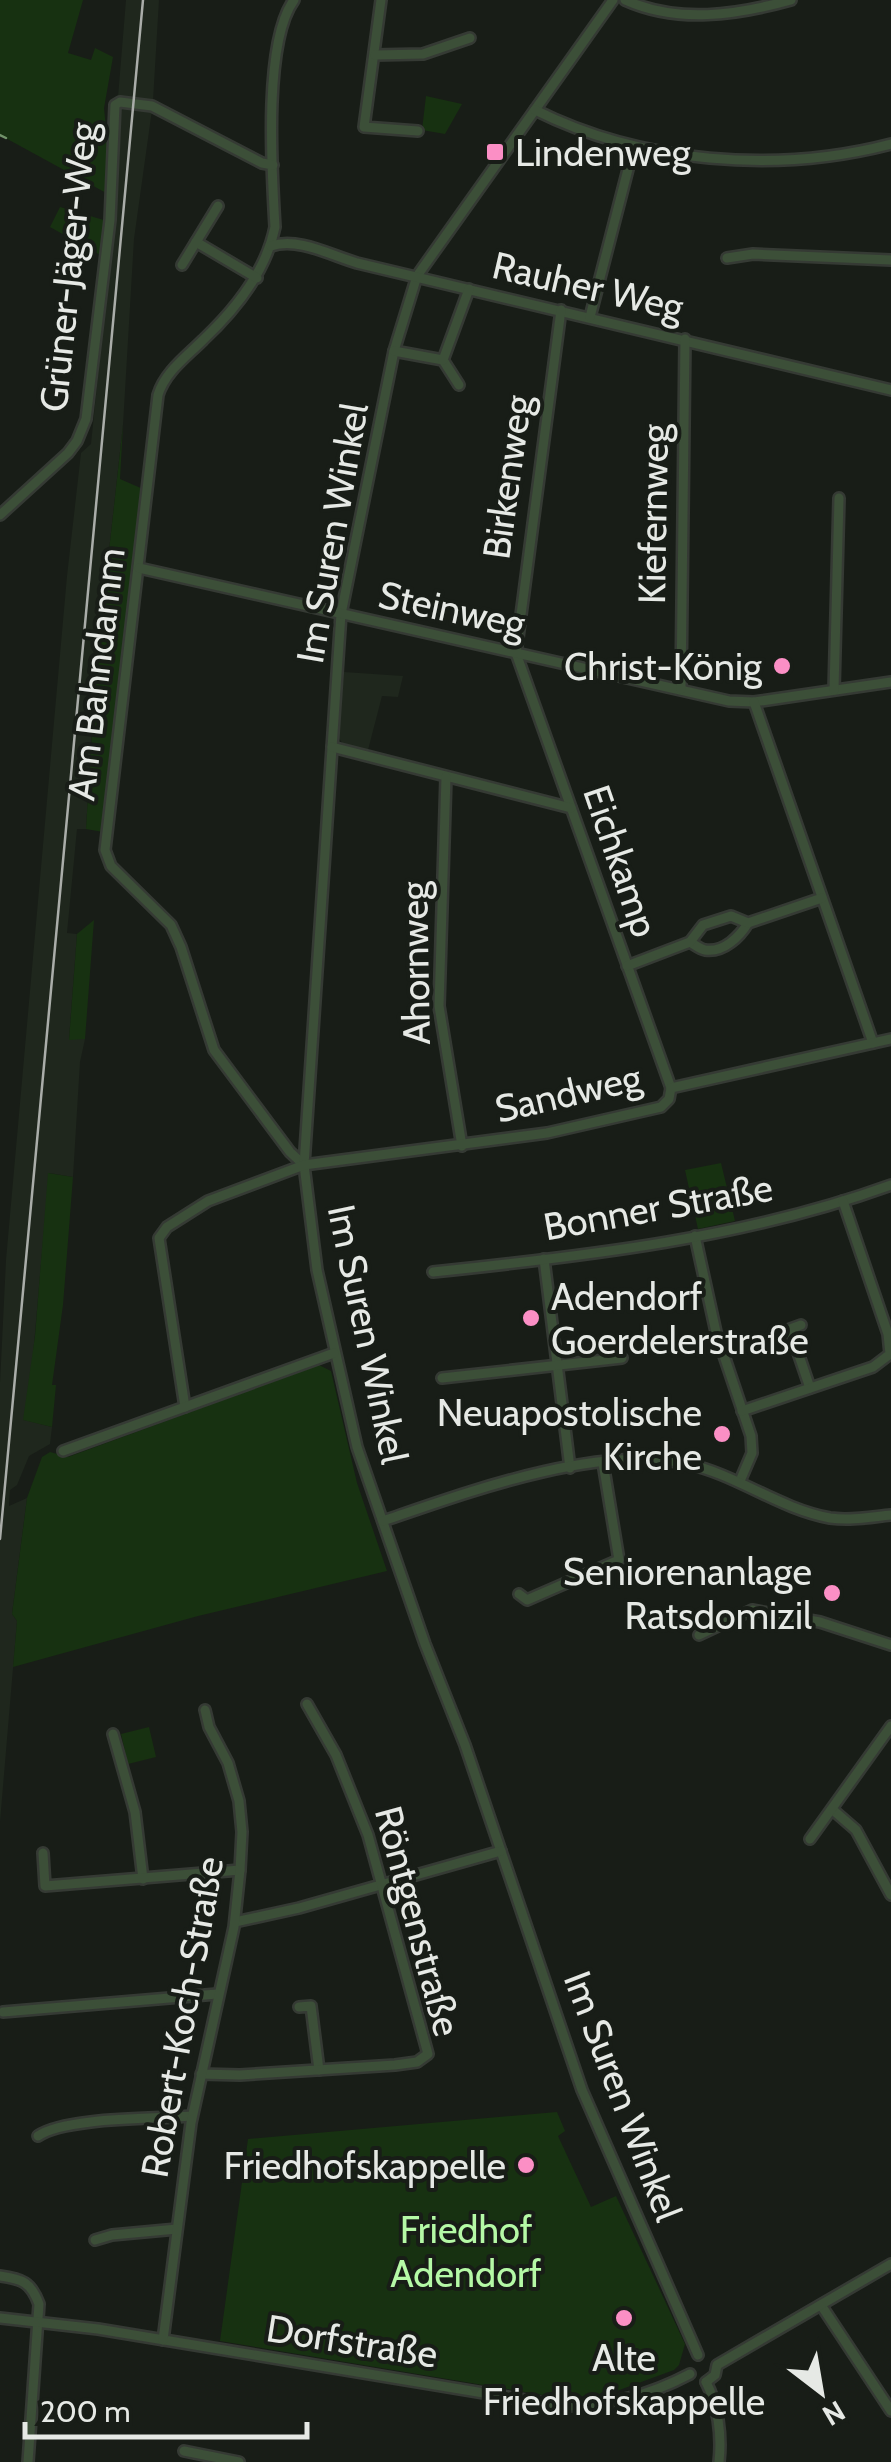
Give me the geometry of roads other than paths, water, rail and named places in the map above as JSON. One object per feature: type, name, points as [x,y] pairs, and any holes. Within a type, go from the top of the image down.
[{"type":"street","name":"Am Bahndamm","points":[[294,0],[284,20],[277,57],[275,227],[271,246],[257,278],[216,328],[170,372],[160,388],[106,858],[171,926],[214,1050],[290,1152],[304,1165]]},
{"type":"street","points":[[381,0],[364,127],[418,131]]},
{"type":"street","points":[[417,276],[614,0]]},
{"type":"street","points":[[626,0],[644,9],[692,15],[734,12],[791,0]]},
{"type":"street","points":[[375,54],[423,54],[470,38]]},
{"type":"street","name":"Grüner-Jäger-Weg","points":[[0,515],[68,453],[86,419],[110,220],[116,106],[120,102],[152,106],[262,163],[273,165]]},
{"type":"street","points":[[534,110],[581,132],[634,146],[730,158],[784,160],[837,156],[891,144]]},
{"type":"street","points":[[590,317],[634,146]]},
{"type":"street","points":[[182,266],[218,206]]},
{"type":"street","points":[[196,242],[257,278]]},
{"type":"street","name":"Rauher Weg","points":[[271,246],[280,243],[307,247],[891,390]]},
{"type":"street","points":[[728,258],[752,254],[891,260]]},
{"type":"street","name":"Im Suren Winkel","points":[[417,276],[394,350],[341,614],[304,1165],[316,1263],[351,1430],[582,2090],[698,2354]]},
{"type":"street","points":[[443,360],[469,288]]},
{"type":"street","name":"Birkenweg","points":[[516,653],[561,310]]},
{"type":"street","name":"Kiefernweg","points":[[681,690],[685,339]]},
{"type":"street","points":[[394,350],[443,360],[459,385]]},
{"type":"street","points":[[834,690],[838,498]]},
{"type":"street","name":"Steinweg","points":[[139,568],[722,699],[754,702],[891,682]]},
{"type":"street","name":"Eichkamp","points":[[516,653],[671,1088]]},
{"type":"street","points":[[754,702],[873,1043]]},
{"type":"street","points":[[332,746],[571,808]]},
{"type":"street","name":"Ahornweg","points":[[446,777],[439,1006],[462,1146]]},
{"type":"street","points":[[627,966],[690,942],[700,926],[734,917],[748,923],[822,898]]},
{"type":"street","points":[[690,942],[708,950],[739,939],[748,923]]},
{"type":"street","name":"Sandweg","points":[[185,1406],[159,1245],[162,1233],[208,1200],[304,1165],[551,1132],[661,1107],[669,1099],[671,1088],[891,1039]]},
{"type":"street","name":"Bonner Straße","points":[[433,1272],[544,1260],[695,1236],[843,1201],[891,1185]]},
{"type":"street","points":[[742,1411],[880,1364],[890,1354],[888,1334],[843,1201]]},
{"type":"street","points":[[695,1236],[713,1324],[751,1436],[752,1453],[740,1482]]},
{"type":"street","points":[[544,1260],[570,1468]]},
{"type":"street","points":[[801,1325],[790,1329],[810,1388]]},
{"type":"street","points":[[63,1451],[334,1353]]},
{"type":"street","points":[[442,1378],[622,1358]]},
{"type":"street","points":[[383,1521],[481,1489],[570,1468],[664,1460],[705,1468],[824,1517],[857,1519],[891,1514]]},
{"type":"street","points":[[518,1594],[526,1600],[619,1560],[603,1463]]},
{"type":"street","points":[[699,1635],[752,1610],[820,1622],[891,1644]]},
{"type":"street","name":"Röntgenstraße","points":[[201,2074],[401,2064],[417,2062],[428,2054],[384,1885],[355,1798],[308,1704]]},
{"type":"street","name":"Robert-Koch-Straße","points":[[162,2340],[192,2116],[235,1922],[240,1870],[239,1800],[205,1710]]},
{"type":"street","points":[[810,1840],[891,1726]]},
{"type":"street","points":[[112,1734],[136,1812],[143,1879]]},
{"type":"street","points":[[833,1810],[856,1830],[890,1892]]},
{"type":"street","points":[[235,1922],[501,1851]]},
{"type":"street","points":[[43,1853],[44,1886],[240,1870]]},
{"type":"street","points":[[3,2012],[217,1994]]},
{"type":"street","points":[[299,2007],[311,2006],[319,2070]]},
{"type":"street","points":[[38,2136],[49,2128],[70,2125],[192,2116]]},
{"type":"street","points":[[94,2240],[112,2234],[177,2228]]},
{"type":"street","points":[[706,2382],[715,2375],[717,2365],[891,2264]]},
{"type":"street","points":[[0,2276],[29,2284],[39,2304],[28,2462]]},
{"type":"street","points":[[821,2305],[891,2411]]},
{"type":"street","name":"Dorfstraße","points":[[0,2318],[36,2320],[562,2406],[616,2402],[690,2374]]},
{"type":"street","points":[[706,2382],[690,2374],[690,2362],[698,2354],[710,2356],[717,2365]]},
{"type":"street","points":[[706,2382],[719,2428],[719,2462]]},
{"type":"street","points":[[184,2451],[239,2462]]},
{"type":"waterway","points":[[0,135],[6,138]]},
{"type":"railway","points":[[0,1539],[143,0]]},
{"type":"place","name":"Lindenweg","points":[[495,152]]},
{"type":"place","name":"Christ-König","points":[[782,666]]},
{"type":"place","name":"Adendorf Goerdelerstraße","points":[[531,1318]]},
{"type":"place","name":"Neuapostolische Kirche","points":[[722,1434]]},
{"type":"place","name":"Seniorenanlage Ratsdomizil","points":[[832,1593]]},
{"type":"place","name":"Friedhofskappelle","points":[[526,2165]]},
{"type":"place","name":"Alte Friedhofskappelle","points":[[624,2318]]},
{"type":"park label","name":"Friedhof Adendorf","points":[[466,2251]]}]
